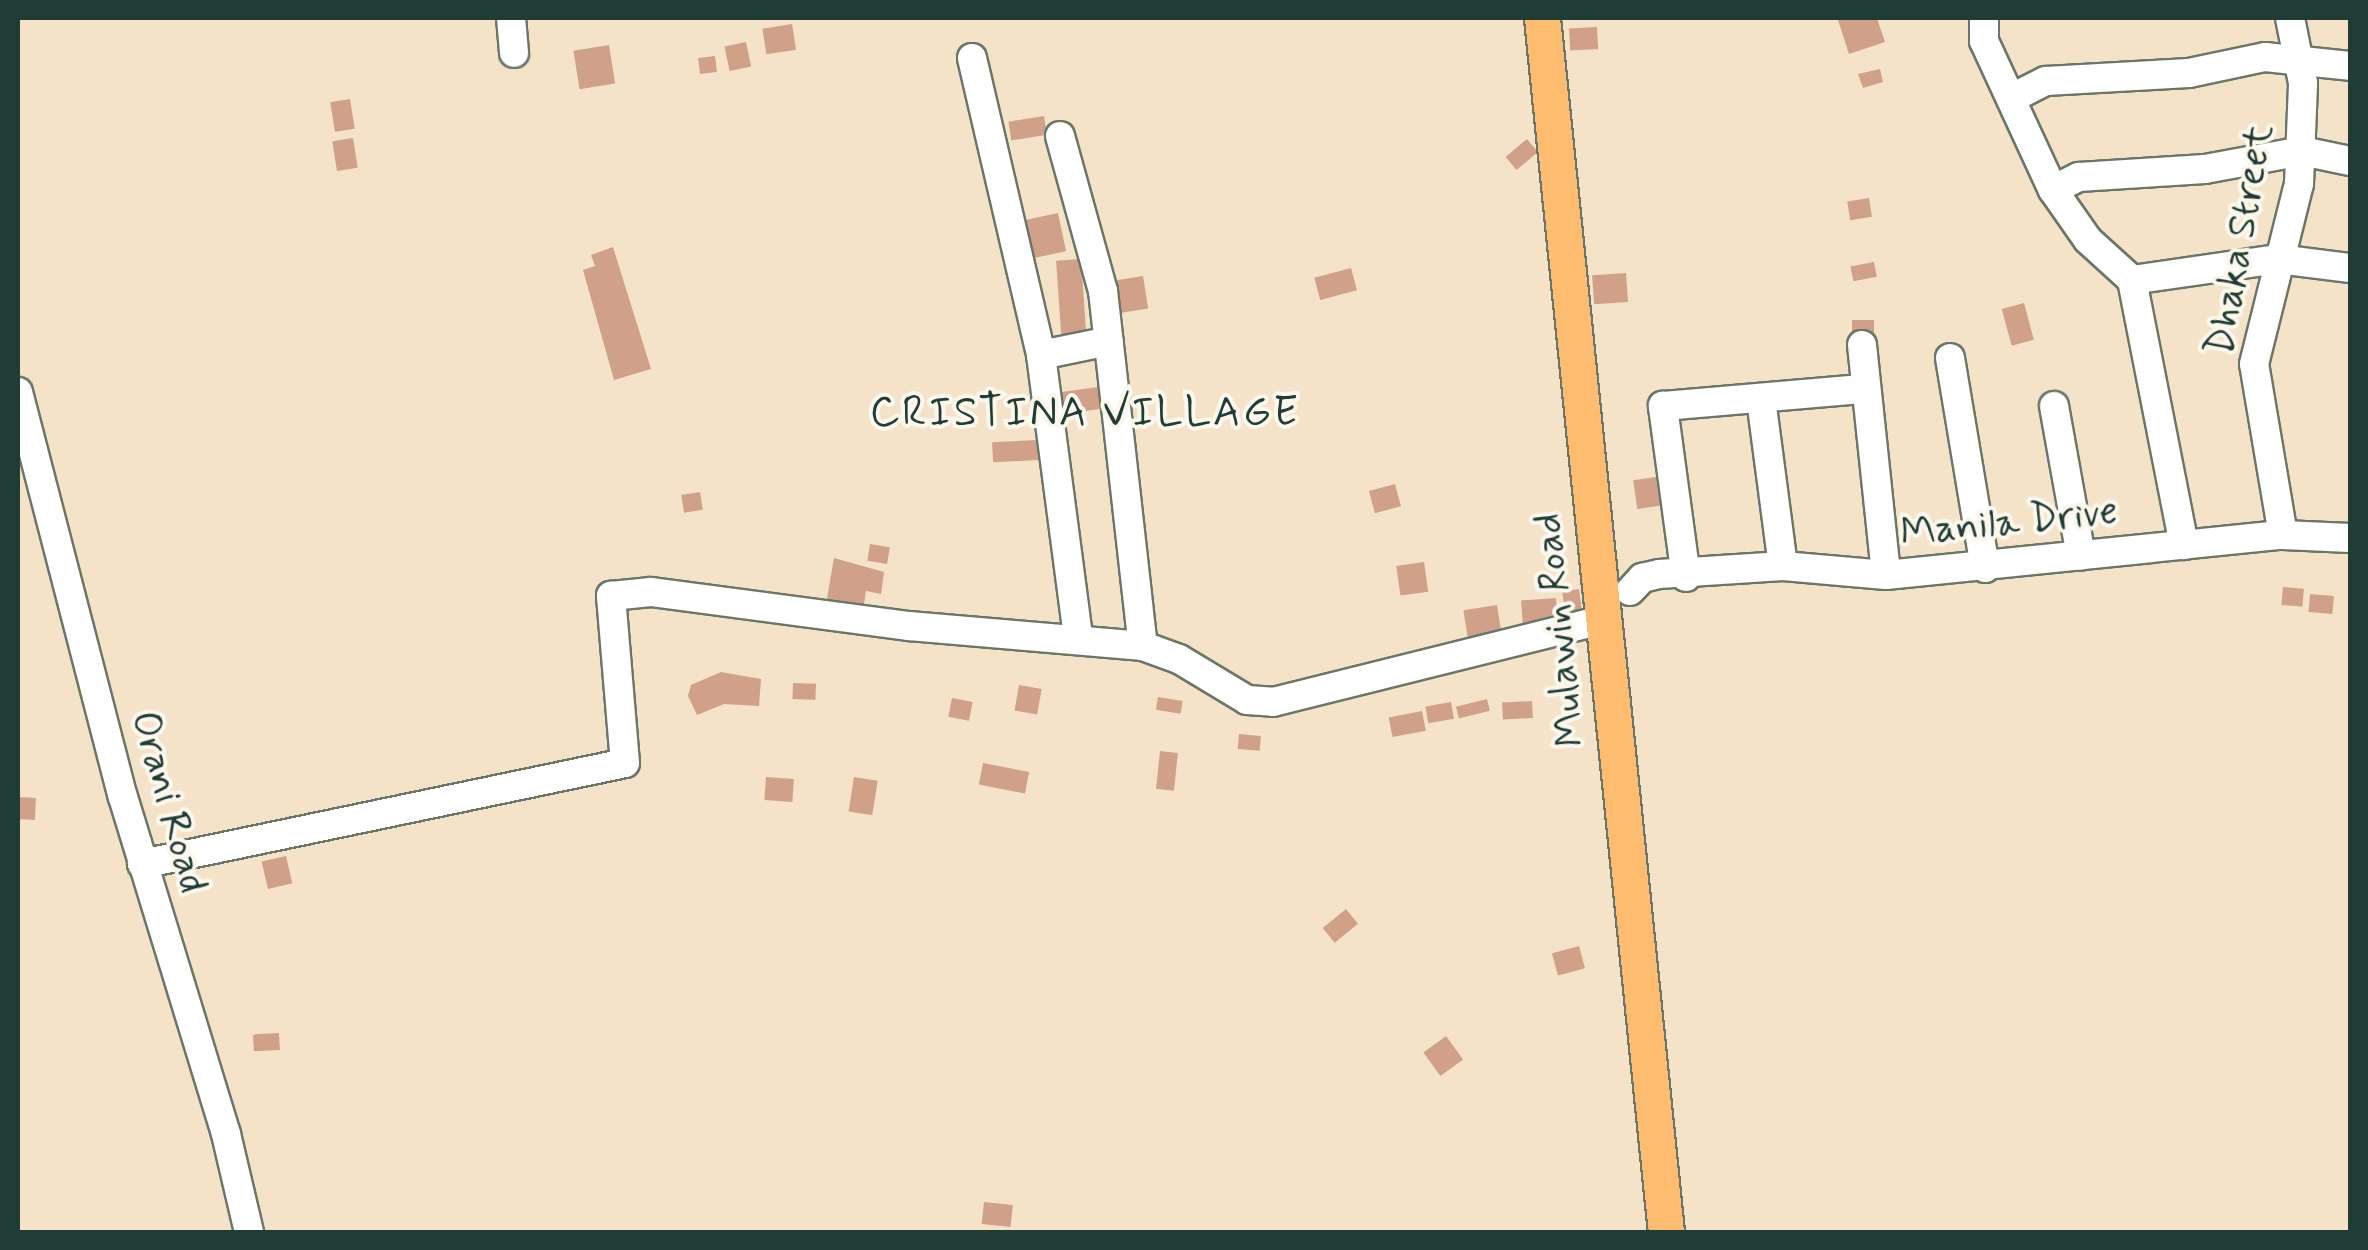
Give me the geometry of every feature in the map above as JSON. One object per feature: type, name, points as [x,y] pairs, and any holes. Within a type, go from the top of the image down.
[{"type":"main road","name":"Mulawin Road","points":[[1542,18],[1609,603],[1666,1232]]},
{"type":"street","points":[[511,18],[514,53]]},
{"type":"street","name":"Dhaka Street","points":[[2283,535],[2254,364],[2302,151],[2298,58],[2290,18]]},
{"type":"street","points":[[1984,30],[2053,190],[2088,240],[2132,280],[2184,546]]},
{"type":"street","points":[[972,58],[1041,355],[1078,637]]},
{"type":"street","points":[[2012,98],[2046,81],[2189,74],[2239,60],[2298,58],[2350,66]]},
{"type":"street","points":[[1060,136],[1103,291],[1143,646]]},
{"type":"street","points":[[2053,190],[2079,177],[2205,169],[2302,151],[2350,161]]},
{"type":"street","points":[[2132,280],[2278,260],[2350,268]]},
{"type":"street","points":[[1041,355],[1109,341]]},
{"type":"street","points":[[1862,346],[1862,389],[1886,575]]},
{"type":"street","points":[[1950,358],[1985,568]]},
{"type":"street","points":[[1682,577],[1663,406],[1862,389]]},
{"type":"street","name":"Orani Road","points":[[18,392],[142,864],[226,1134],[249,1232]]},
{"type":"street","points":[[1761,398],[1783,566]]},
{"type":"street","points":[[2054,406],[2081,556]]},
{"type":"street","name":"Manila Drive","points":[[142,864],[625,763],[612,596],[651,592],[909,626],[1078,637],[1143,646],[1179,659],[1247,700],[1272,702],[1609,603],[1642,578],[1783,566],[1886,575],[2283,535],[2350,539]]},
{"type":"street","points":[[2350,539],[2350,557]]},
{"type":"building","points":[[1877,18],[1885,42],[1849,54],[1838,20]]},
{"type":"building","points":[[792,24],[796,50],[766,54],[762,29]]},
{"type":"building","points":[[1597,27],[1598,49],[1570,50],[1569,28]]},
{"type":"building","points":[[746,42],[751,66],[730,71],[724,47]]},
{"type":"building","points":[[609,45],[615,84],[580,89],[573,51]]},
{"type":"building","points":[[715,56],[717,72],[700,74],[698,58]]},
{"type":"building","points":[[1880,69],[1883,82],[1863,88],[1858,74]]},
{"type":"building","points":[[350,99],[355,129],[335,132],[330,102]]},
{"type":"building","points":[[1044,116],[1047,135],[1011,140],[1008,122]]},
{"type":"building","points":[[353,138],[358,168],[337,171],[332,141]]},
{"type":"building","points":[[1527,139],[1538,152],[1516,170],[1506,157]]},
{"type":"building","points":[[1869,198],[1872,217],[1850,220],[1847,201]]},
{"type":"building","points":[[1058,213],[1066,251],[1025,260],[1017,222]]},
{"type":"building","points":[[613,247],[651,369],[614,380],[583,270],[595,266],[591,255]]},
{"type":"building","points":[[1081,259],[1087,345],[1062,347],[1056,261]]},
{"type":"building","points":[[1874,262],[1877,277],[1853,281],[1850,267]]},
{"type":"building","points":[[1351,268],[1357,290],[1320,300],[1314,278]]},
{"type":"building","points":[[1626,273],[1628,302],[1594,304],[1592,275]]},
{"type":"building","points":[[1143,276],[1148,309],[1119,313],[1113,281]]},
{"type":"building","points":[[2024,303],[2034,340],[2012,346],[2002,309]]},
{"type":"building","points":[[1852,320],[1874,320],[1874,339],[1852,339]]},
{"type":"building","points":[[1098,387],[1101,409],[1051,416],[1047,394]]},
{"type":"building","points":[[1037,440],[1038,460],[993,462],[992,442]]},
{"type":"building","points":[[1656,477],[1660,506],[1637,509],[1633,480]]},
{"type":"building","points":[[1395,484],[1401,506],[1375,513],[1369,491]]},
{"type":"building","points":[[700,492],[703,510],[684,513],[681,495]]},
{"type":"building","points":[[1942,520],[1945,540],[1928,542],[1925,523]]},
{"type":"building","points":[[870,544],[890,547],[887,564],[867,561]]},
{"type":"building","points":[[834,558],[884,572],[881,594],[866,591],[863,610],[826,604]]},
{"type":"building","points":[[1424,562],[1428,592],[1400,596],[1396,566]]},
{"type":"building","points":[[2283,587],[2304,589],[2302,607],[2281,605]]},
{"type":"building","points":[[1579,589],[1583,618],[1566,620],[1562,591]]},
{"type":"building","points":[[2310,594],[2334,596],[2332,614],[2308,612]]},
{"type":"building","points":[[1556,598],[1558,625],[1523,627],[1521,600]]},
{"type":"building","points":[[1497,605],[1502,638],[1469,643],[1463,610]]},
{"type":"building","points":[[721,672],[761,679],[759,706],[724,704],[697,715],[688,696],[691,685]]},
{"type":"building","points":[[793,683],[816,684],[815,700],[792,699]]},
{"type":"building","points":[[1019,685],[1042,689],[1037,715],[1014,711]]},
{"type":"building","points":[[1158,697],[1183,701],[1181,714],[1156,710]]},
{"type":"building","points":[[952,698],[973,702],[969,721],[948,717]]},
{"type":"building","points":[[1487,699],[1490,711],[1459,718],[1456,707]]},
{"type":"building","points":[[1532,701],[1533,718],[1503,720],[1502,703]]},
{"type":"building","points":[[1451,702],[1454,719],[1428,723],[1425,707]]},
{"type":"building","points":[[1422,711],[1426,731],[1392,737],[1389,717]]},
{"type":"building","points":[[1239,734],[1261,736],[1260,751],[1238,749]]},
{"type":"building","points":[[1160,751],[1178,753],[1174,791],[1156,789]]},
{"type":"building","points":[[983,763],[1029,772],[1025,794],[979,785]]},
{"type":"building","points":[[766,777],[794,779],[792,802],[764,800]]},
{"type":"building","points":[[854,777],[878,781],[872,815],[849,812]]},
{"type":"building","points":[[18,797],[36,798],[35,820],[18,819]]},
{"type":"building","points":[[286,856],[292,883],[268,889],[262,862]]},
{"type":"building","points":[[1346,909],[1358,924],[1335,943],[1323,928]]},
{"type":"building","points":[[1579,946],[1585,968],[1558,975],[1552,953]]},
{"type":"building","points":[[279,1033],[280,1050],[254,1051],[253,1034]]},
{"type":"building","points":[[1446,1036],[1463,1059],[1440,1076],[1423,1052]]},
{"type":"building","points":[[984,1202],[1013,1205],[1011,1227],[982,1224]]},
{"type":"district","name":"CRISTINA VILLAGE","points":[[1085,414]]}]
